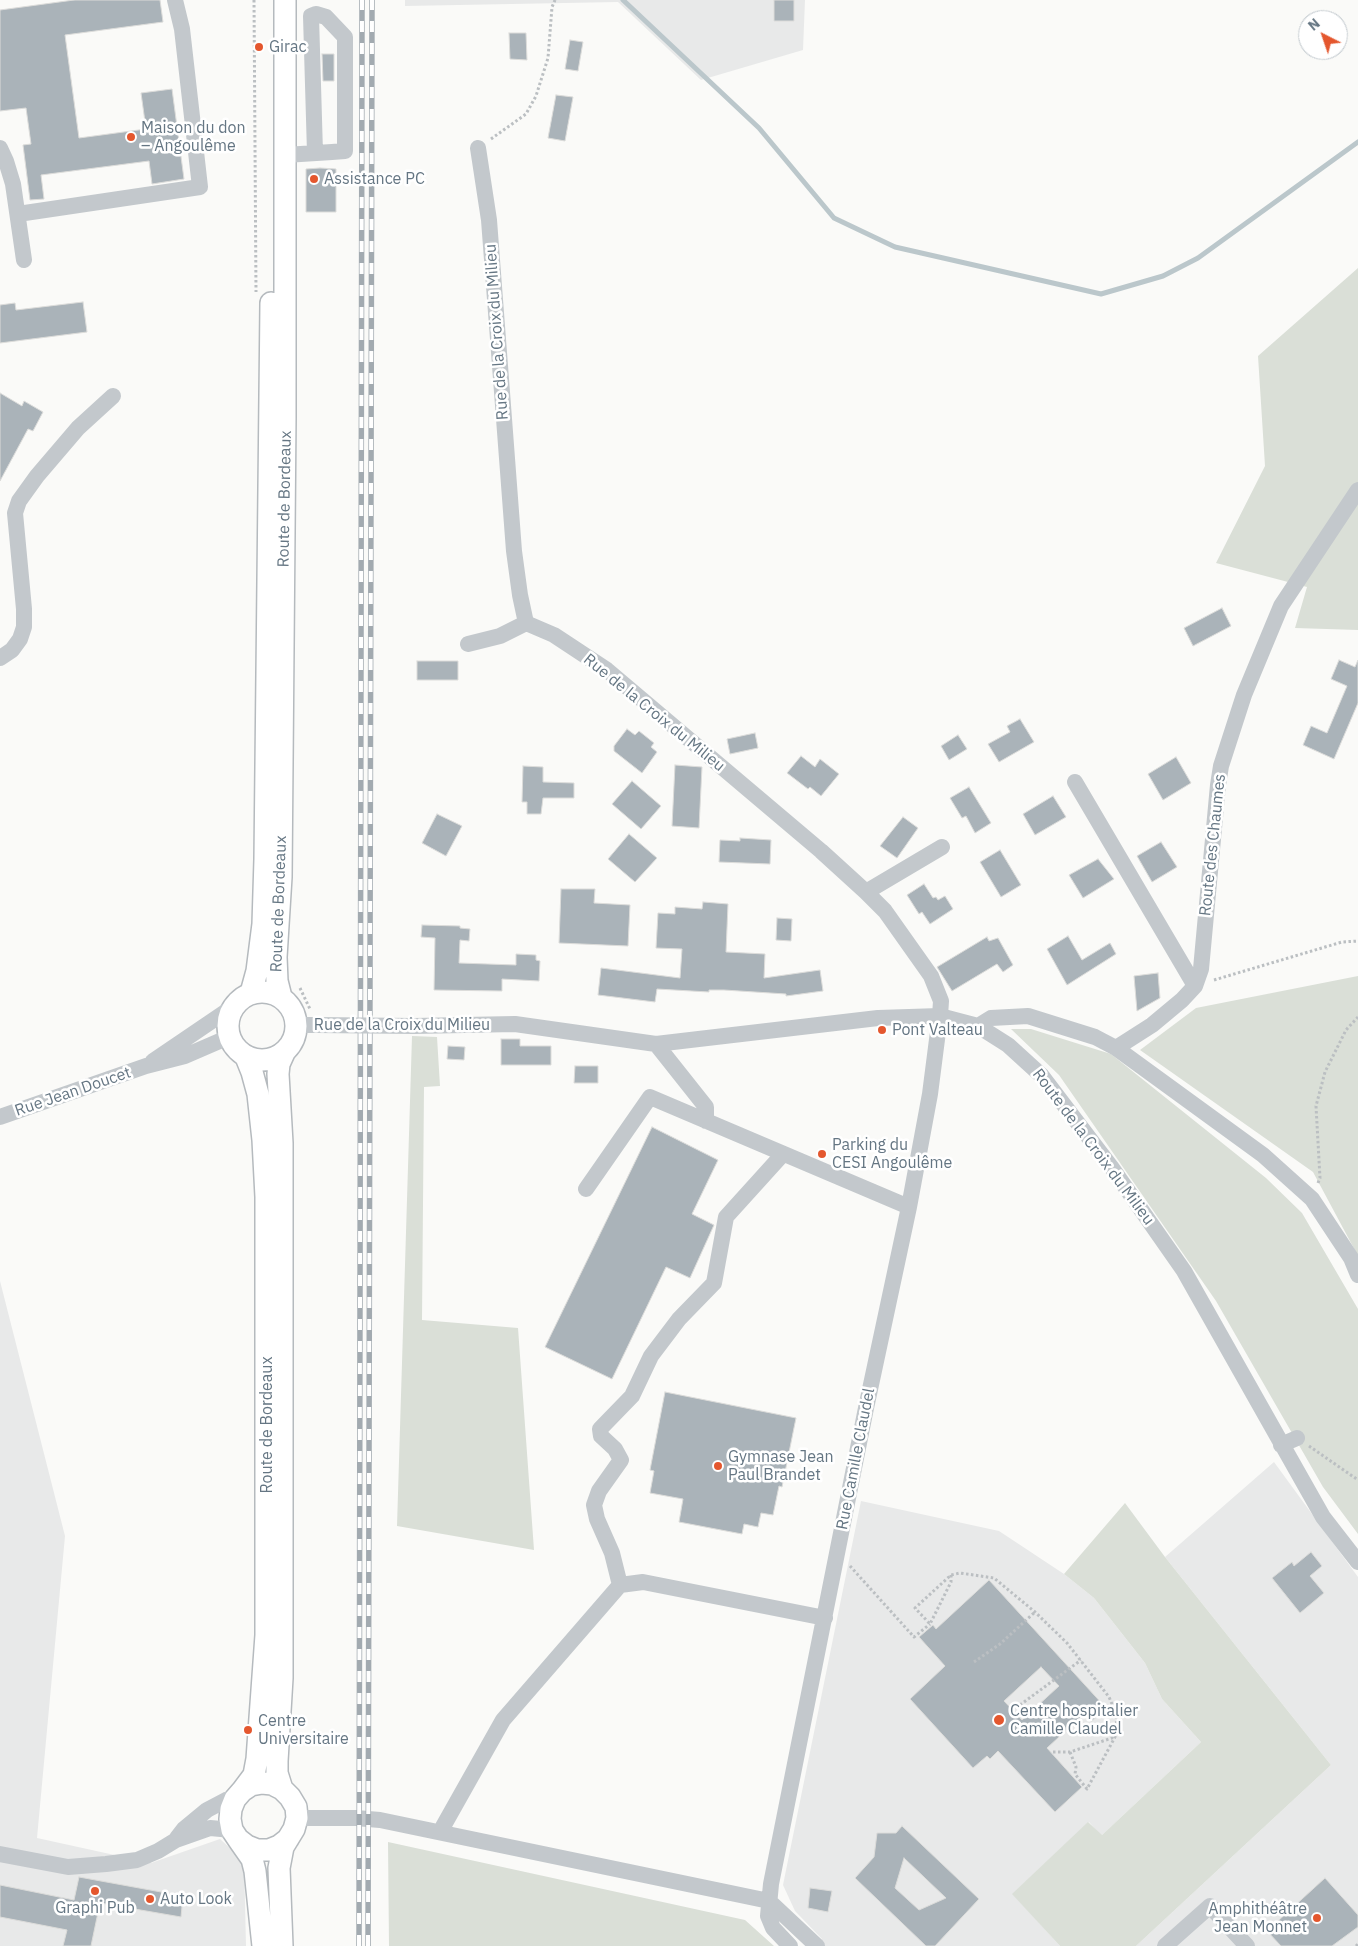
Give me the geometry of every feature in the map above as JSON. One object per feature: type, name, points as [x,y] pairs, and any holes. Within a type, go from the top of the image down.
[{"type":"main road","name":"Route de Bordeaux","points":[[251,993],[257,971],[263,924],[265,859],[272,0]]},
{"type":"main road","name":"Route de Bordeaux","points":[[281,997],[277,981],[276,958],[281,867],[285,426],[285,0]]},
{"type":"main road","points":[[261,991],[272,992],[281,997],[307,1025],[284,1053],[275,1058],[266,1061],[246,1057],[230,1041],[227,1023],[234,1006],[241,998],[261,991]]},
{"type":"main road","name":"Route de Bordeaux","points":[[282,1789],[277,1773],[282,1678],[282,1143],[278,1074],[279,1064],[284,1053]]},
{"type":"main road","name":"Route de Bordeaux","points":[[238,1795],[254,1775],[257,1759],[266,1643],[266,1197],[258,1094],[246,1057]]},
{"type":"main road","points":[[263,1946],[256,1871],[252,1859],[235,1834],[230,1814],[238,1795],[251,1785],[262,1783],[272,1784],[282,1789],[296,1807],[297,1818],[294,1829],[283,1847],[279,1868],[282,1946]]},
{"type":"main road","points":[[235,1834],[252,1848],[269,1850],[279,1846],[288,1839]]},
{"type":"street","points":[[18,214],[200,187],[182,29],[175,0]]},
{"type":"street","points":[[285,155],[332,152],[345,151],[346,37],[326,17],[316,14],[311,16],[315,153]]},
{"type":"street","points":[[0,148],[13,184],[24,260]]},
{"type":"street","name":"Rue de la Croix du Milieu","points":[[478,148],[489,220],[514,551],[526,623],[554,635],[607,670],[821,851],[866,892],[885,911],[931,976],[940,1001],[940,1016]]},
{"type":"street","points":[[0,658],[12,650],[20,639],[24,627],[15,514],[19,501],[37,476],[78,428],[113,396]]},
{"type":"street","name":"Route des Chaumes","points":[[1116,1048],[1152,1025],[1182,1000],[1195,986],[1201,969],[1221,766],[1244,695],[1281,606],[1358,490]]},
{"type":"street","points":[[468,644],[500,636],[526,623]]},
{"type":"street","points":[[1075,782],[1195,986]]},
{"type":"street","points":[[866,892],[942,847]]},
{"type":"street","name":"Rue Jean Doucet","points":[[146,1066],[234,1006]]},
{"type":"street","name":"Route de la Croix du Milieu","points":[[656,1044],[878,1018],[940,1016],[978,1026],[1008,1045],[1042,1076],[1112,1168],[1184,1271],[1323,1517],[1358,1562]]},
{"type":"street","name":"Rue Camille Claudel","points":[[790,1946],[773,1928],[768,1916],[769,1901],[909,1207],[930,1094],[940,1016]]},
{"type":"street","points":[[978,1026],[991,1018],[1028,1016],[1095,1037],[1116,1048],[1263,1155],[1312,1198],[1351,1258],[1358,1275]]},
{"type":"street","name":"Rue de la Croix du Milieu","points":[[307,1025],[414,1026],[515,1024],[656,1044]]},
{"type":"street","name":"Rue Jean Doucet","points":[[0,1117],[146,1066],[185,1056],[222,1040],[230,1041]]},
{"type":"street","points":[[656,1044],[706,1107],[706,1121]]},
{"type":"street","points":[[586,1189],[650,1097],[909,1207]]},
{"type":"street","points":[[620,1585],[612,1553],[597,1519],[594,1505],[599,1491],[621,1460],[615,1449],[601,1436],[600,1429],[632,1396],[651,1356],[679,1318],[714,1283],[726,1217],[783,1154]]},
{"type":"street","points":[[1281,1445],[1297,1438]]},
{"type":"street","points":[[440,1832],[503,1720],[620,1585],[642,1582],[825,1618]]},
{"type":"street","points":[[176,1840],[184,1829],[207,1810],[238,1795]]},
{"type":"street","points":[[297,1818],[380,1820],[769,1901],[817,1946]]},
{"type":"street","points":[[0,1854],[68,1866],[106,1864],[137,1860],[158,1851],[176,1840],[210,1828],[235,1834]]},
{"type":"street","points":[[1166,1946],[1210,1906],[1247,1946]]},
{"type":"path","points":[[254,0],[256,167]]},
{"type":"path","points":[[478,148],[526,114],[536,96],[548,58],[552,7],[555,0]]},
{"type":"path","points":[[1195,986],[1342,942],[1358,941]]},
{"type":"path","points":[[1312,1198],[1320,1178],[1316,1106],[1325,1072],[1346,1030],[1358,1017]]},
{"type":"path","points":[[1297,1438],[1358,1480]]},
{"type":"path","points":[[838,1552],[914,1637],[930,1624],[951,1582],[951,1575]]},
{"type":"path","points":[[930,1624],[915,1608],[951,1575],[960,1573],[994,1578],[1035,1612],[1067,1642],[1109,1697],[1115,1710],[1117,1726],[1115,1737],[1087,1788],[1075,1774],[1076,1768],[1070,1752]]},
{"type":"path","points":[[974,1662],[1000,1644],[1035,1612]]},
{"type":"path","points":[[1020,1705],[1081,1660]]},
{"type":"path","points":[[1054,1752],[1070,1752],[1115,1737]]},
{"type":"shaded area","points":[[405,0],[805,0],[803,50],[701,80],[618,2],[405,6]]},
{"type":"shaded area","points":[[1358,268],[1358,630],[1295,628],[1307,587],[1216,563],[1265,466],[1258,356]]},
{"type":"shaded area","points":[[1358,976],[1358,1256],[1313,1172],[1140,1050],[1196,1008]]},
{"type":"shaded area","points":[[1011,1029],[1031,1029],[1111,1054],[1266,1178],[1302,1213],[1358,1309],[1358,1534],[1323,1487],[1216,1301],[1059,1075]]},
{"type":"shaded area","points":[[412,1036],[437,1037],[440,1086],[424,1087],[422,1320],[518,1328],[534,1550],[397,1526]]},
{"type":"shaded area","points":[[0,1281],[65,1536],[37,1838],[151,1863],[220,1839],[244,1861],[246,1946],[0,1946]]},
{"type":"shaded area","points":[[1274,1462],[1358,1577],[1358,1946],[1136,1946],[1331,1765],[1165,1557]]},
{"type":"shaded area","name":"Centre hospitalier Camille Claudel","points":[[861,1501],[999,1531],[1064,1574],[1094,1598],[1145,1663],[1162,1699],[1201,1742],[1101,1836],[1089,1822],[1013,1894],[1060,1946],[818,1946],[822,1939],[795,1911],[783,1885]]},
{"type":"shaded area","points":[[1125,1503],[1165,1557],[1331,1765],[1136,1946],[1060,1946],[1012,1894],[1088,1822],[1102,1835],[1201,1742],[1162,1699],[1145,1663],[1094,1598],[1064,1574]]},
{"type":"shaded area","points":[[388,1842],[745,1920],[774,1946],[389,1946]]},
{"type":"building","points":[[74,0],[160,0],[163,22],[65,35],[79,138],[146,129],[141,93],[172,89],[184,179],[152,184],[149,161],[41,175],[44,199],[30,200],[23,145],[31,144],[26,108],[0,111],[0,10]]},
{"type":"building","points":[[774,0],[794,0],[794,21],[774,21]]},
{"type":"building","points":[[509,33],[526,33],[527,60],[510,59]]},
{"type":"building","points":[[570,40],[583,42],[578,71],[565,69]]},
{"type":"building","points":[[322,54],[334,54],[334,81],[323,81]]},
{"type":"building","points":[[556,95],[573,97],[565,141],[548,138]]},
{"type":"building","points":[[306,169],[336,169],[336,212],[306,212]]},
{"type":"building","points":[[83,302],[87,332],[0,343],[0,305],[15,303],[16,310]]},
{"type":"building","points":[[0,393],[22,406],[24,401],[43,412],[33,431],[28,429],[0,481]]},
{"type":"building","points":[[1222,608],[1231,626],[1193,646],[1184,628]]},
{"type":"building","points":[[1339,660],[1355,667],[1358,660],[1358,703],[1334,759],[1303,745],[1311,726],[1327,733],[1347,686],[1331,679]]},
{"type":"building","points":[[417,661],[458,661],[458,680],[417,680]]},
{"type":"building","points":[[1020,719],[1034,742],[999,762],[988,744],[1010,732],[1007,726]]},
{"type":"building","points":[[627,729],[635,735],[639,731],[654,743],[651,747],[657,752],[642,773],[614,751],[614,746]]},
{"type":"building","points":[[755,733],[758,748],[730,754],[727,739]]},
{"type":"building","points":[[958,735],[967,749],[949,760],[941,746]]},
{"type":"building","points":[[801,756],[815,767],[820,759],[839,774],[821,796],[787,773]]},
{"type":"building","points":[[1176,757],[1191,783],[1163,800],[1148,774]]},
{"type":"building","points":[[675,765],[702,767],[699,828],[672,826]]},
{"type":"building","points":[[523,766],[543,767],[543,782],[574,783],[574,798],[543,798],[541,814],[527,814],[527,802],[522,802]]},
{"type":"building","points":[[632,781],[661,806],[641,829],[612,804]]},
{"type":"building","points":[[969,787],[991,823],[975,833],[966,816],[962,818],[950,798]]},
{"type":"building","points":[[1053,796],[1066,817],[1035,835],[1023,814]]},
{"type":"building","points":[[437,814],[462,826],[446,856],[422,843]]},
{"type":"building","points":[[903,817],[918,828],[897,858],[880,846]]},
{"type":"building","points":[[629,834],[657,858],[635,882],[608,859]]},
{"type":"building","points":[[740,838],[771,840],[770,864],[719,862],[720,840],[740,841]]},
{"type":"building","points":[[1161,842],[1177,867],[1152,882],[1137,856]]},
{"type":"building","points":[[1000,850],[1021,885],[1001,897],[980,862]]},
{"type":"building","points":[[1098,859],[1114,879],[1083,898],[1069,875]]},
{"type":"building","points":[[924,884],[933,898],[936,897],[938,900],[945,896],[953,909],[930,924],[922,912],[919,914],[907,895]]},
{"type":"building","points":[[561,889],[595,889],[594,903],[630,905],[628,946],[559,943]]},
{"type":"building","points":[[703,902],[728,904],[726,952],[765,954],[764,978],[820,970],[823,991],[786,996],[786,994],[724,990],[709,990],[709,992],[657,989],[655,1002],[598,995],[601,968],[680,978],[682,949],[656,948],[658,913],[675,914],[675,907],[702,909]]},
{"type":"building","points":[[777,918],[792,919],[791,941],[776,940]]},
{"type":"building","points":[[422,925],[460,926],[460,928],[470,929],[469,941],[460,940],[459,963],[516,965],[516,954],[536,955],[536,960],[540,961],[539,981],[502,979],[502,991],[434,990],[435,938],[421,937]]},
{"type":"building","points":[[1068,936],[1082,960],[1110,943],[1116,954],[1067,985],[1047,949]]},
{"type":"building","points":[[987,937],[989,941],[998,938],[1013,965],[1003,972],[997,964],[952,991],[937,967]]},
{"type":"building","points":[[1158,973],[1160,998],[1137,1011],[1134,976]]},
{"type":"building","points":[[501,1039],[520,1039],[520,1046],[551,1046],[551,1065],[501,1065]]},
{"type":"building","points":[[448,1046],[465,1047],[464,1060],[447,1059]]},
{"type":"building","points":[[575,1066],[598,1066],[598,1083],[574,1083]]},
{"type":"building","points":[[652,1127],[718,1160],[692,1214],[714,1225],[690,1278],[666,1267],[612,1379],[545,1347]]},
{"type":"building","name":"Gymnase Jean Paul Brandet","points":[[665,1392],[796,1418],[782,1487],[779,1486],[773,1515],[761,1513],[758,1527],[744,1524],[742,1534],[679,1522],[683,1499],[650,1493],[654,1471],[650,1470]]},
{"type":"building","points":[[1311,1552],[1322,1566],[1310,1576],[1324,1593],[1300,1613],[1272,1578],[1292,1562],[1294,1566]]},
{"type":"building","points":[[989,1580],[1106,1708],[1091,1722],[1084,1714],[1047,1748],[1082,1787],[1055,1812],[998,1751],[990,1759],[987,1756],[973,1768],[910,1699],[945,1666],[919,1637],[933,1625],[936,1629]],"holes":[[[1041,1667],[1059,1686],[1022,1720],[1004,1701]]]},
{"type":"building","points":[[902,1826],[979,1899],[935,1946],[926,1946],[855,1878],[874,1857],[877,1833],[896,1833]],"holes":[[[904,1858],[946,1898],[919,1910],[895,1888]]]},
{"type":"building","points":[[79,1877],[183,1896],[181,1917],[100,1903],[91,1946],[63,1946],[67,1930],[0,1917],[0,1885],[74,1900]]},
{"type":"building","points":[[1325,1878],[1358,1915],[1358,1927],[1332,1946],[1281,1946],[1267,1931]]},
{"type":"building","points":[[810,1888],[832,1891],[828,1912],[808,1908]]},
{"type":"waterway","points":[[623,0],[759,128],[834,218],[895,247],[1101,294],[1163,276],[1198,258],[1358,142]]},
{"type":"railway","points":[[359,1946],[362,0]]},
{"type":"railway","points":[[368,1946],[372,0]]},
{"type":"place","name":"Girac","points":[[259,47]]},
{"type":"place","name":"Maison du don – Angoulême","points":[[131,137]]},
{"type":"place","name":"Assistance PC","points":[[314,179]]},
{"type":"place","name":"Pont Valteau","points":[[882,1030]]},
{"type":"place","name":"Parking du CESI Angoulême","points":[[822,1154]]},
{"type":"place","name":"Gymnase Jean Paul Brandet","points":[[718,1466]]},
{"type":"place","name":"Centre hospitalier Camille Claudel","points":[[999,1720]]},
{"type":"place","name":"Centre Universitaire","points":[[248,1730]]},
{"type":"place","name":"Graphi Pub","points":[[95,1891]]},
{"type":"place","name":"Auto Look","points":[[150,1899]]},
{"type":"place","name":"Amphithéâtre Jean Monnet","points":[[1317,1918]]}]
